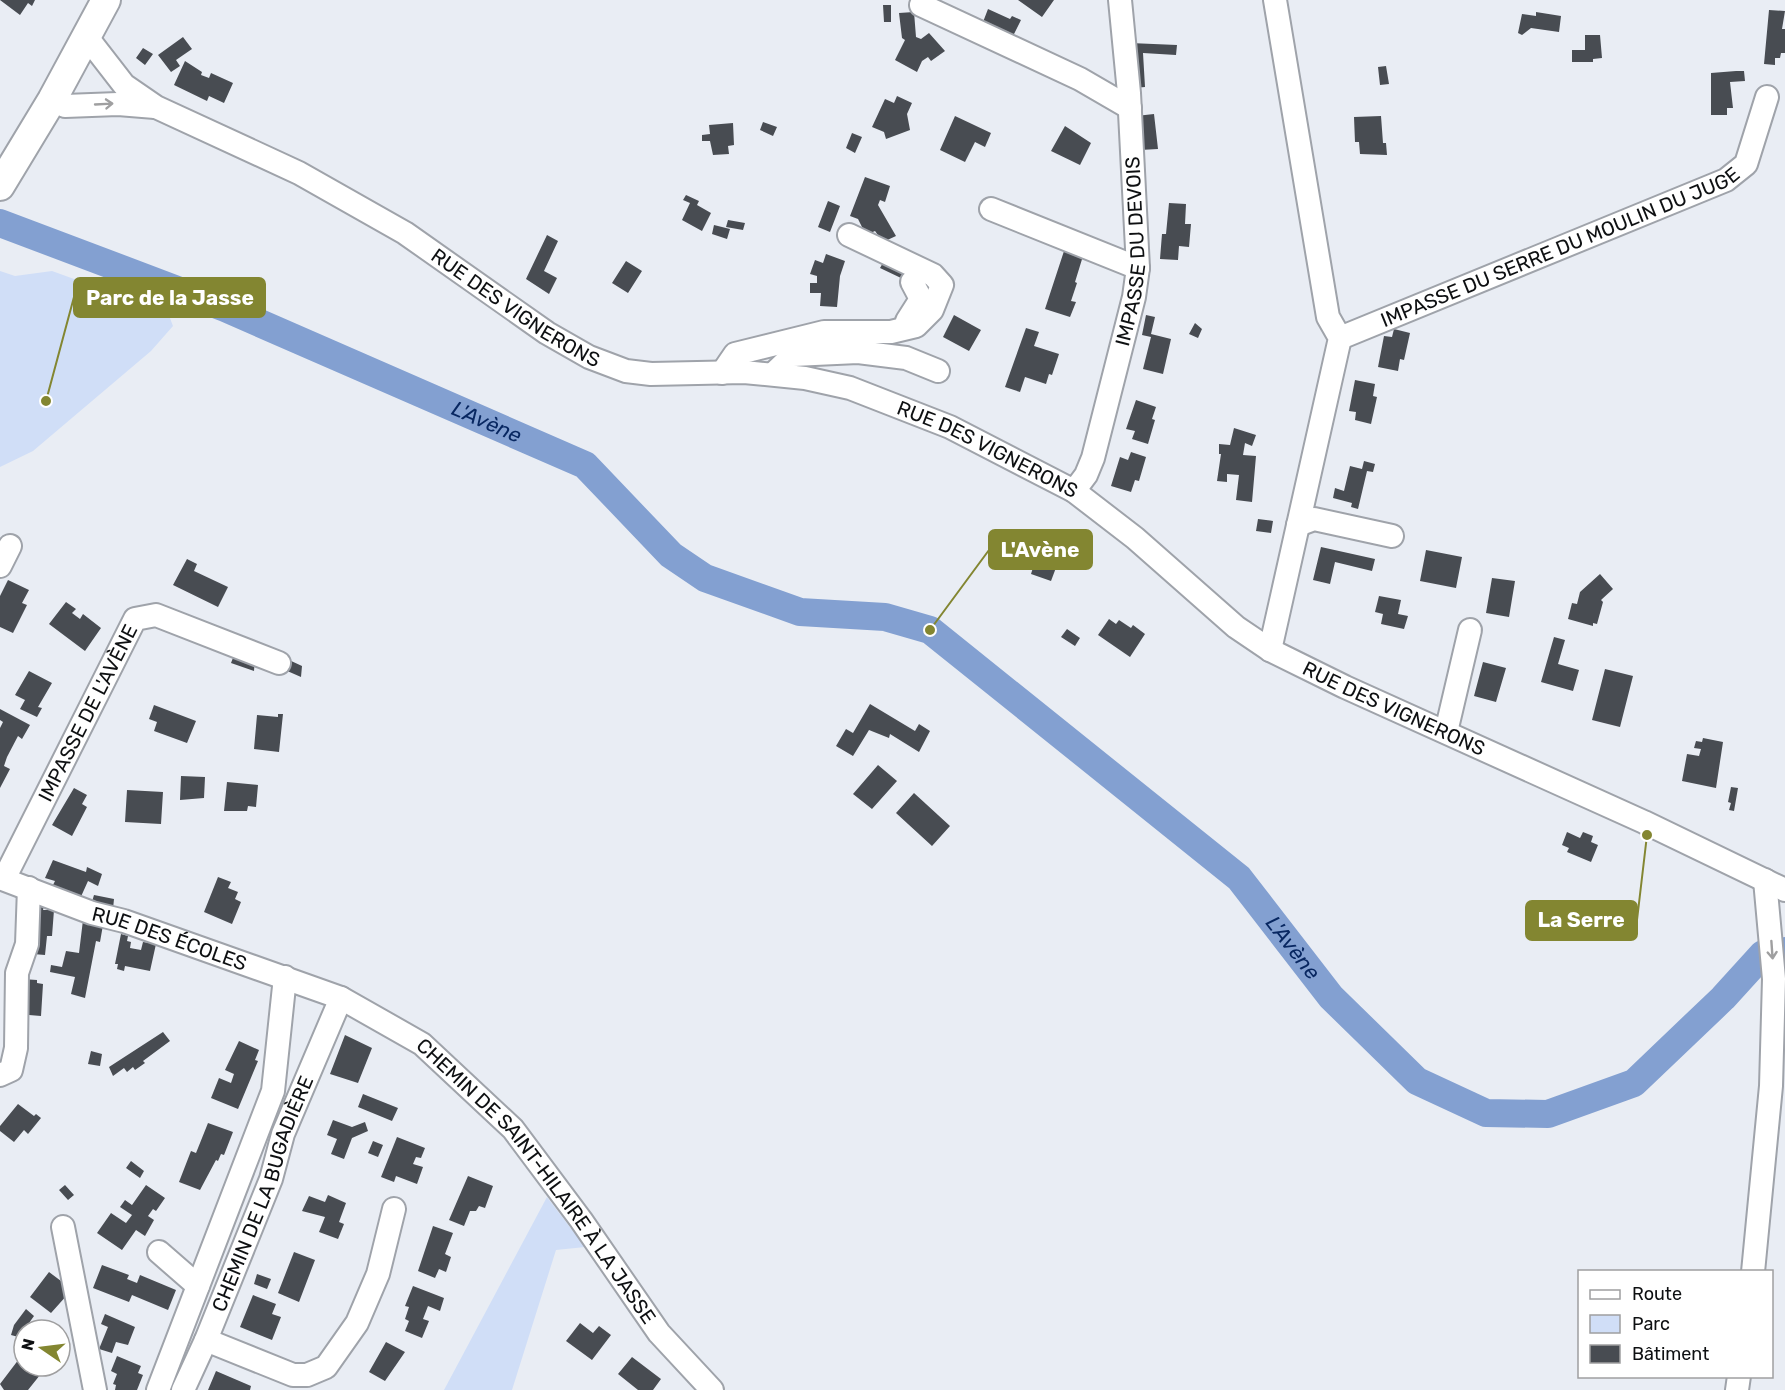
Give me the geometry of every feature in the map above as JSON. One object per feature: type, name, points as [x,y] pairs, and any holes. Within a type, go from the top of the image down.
[{"type":"main road","points":[[5,178],[52,100],[106,0]]},
{"type":"street","name":"IMPASSE DU DEVOIS","points":[[1074,491],[1086,475],[1094,458],[1134,297],[1138,268],[1130,108],[1120,0]]},
{"type":"street","points":[[1270,650],[1340,338],[1328,317],[1275,0]]},
{"type":"street","points":[[921,5],[1080,79],[1130,108]]},
{"type":"street","name":"RUE DES VIGNERONS","points":[[86,36],[124,85],[156,107],[299,173],[405,233],[554,337],[606,365],[651,374],[773,374],[805,378],[884,400],[950,427],[1074,491],[1135,538],[1236,627],[1270,650],[1775,885]]},
{"type":"street","name":"IMPASSE DU SERRE DU MOULIN DU JUGE","points":[[1340,338],[1726,180],[1746,164],[1767,97]]},
{"type":"street","name":"RUE DES VIGNERONS","points":[[52,100],[65,106],[118,104],[156,107]]},
{"type":"street","points":[[991,209],[1138,268]]},
{"type":"street","points":[[722,373],[735,354],[824,332],[891,332],[916,326],[932,310],[942,285],[933,275],[849,235]]},
{"type":"street","points":[[900,329],[916,310],[921,299],[912,282]]},
{"type":"street","points":[[773,374],[793,355],[858,352],[906,358],[938,371]]},
{"type":"street","points":[[1298,525],[1314,519],[1392,536]]},
{"type":"street","name":"IMPASSE DE L'AVÈNE","points":[[2,879],[135,619],[156,615],[279,663]]},
{"type":"street","points":[[1446,732],[1470,630]]},
{"type":"street","name":"RUE DES ÉCOLES","points":[[2,879],[92,914],[124,921],[341,998]]},
{"type":"street","points":[[1753,1270],[1771,1086],[1774,979],[1770,922],[1775,885]]},
{"type":"street","points":[[0,1075],[11,1070],[16,1048],[8,1018],[17,973],[27,944],[29,888]]},
{"type":"street","points":[[159,1390],[273,1091],[285,977]]},
{"type":"street","name":"CHEMIN DE LA BUGADIÈRE","points":[[183,1390],[207,1340],[271,1179],[283,1134],[341,998]]},
{"type":"street","name":"CHEMIN DE SAINT-HILAIRE À LA JASSE","points":[[341,998],[422,1044],[513,1129],[659,1333],[712,1390]]},
{"type":"street","points":[[1771,1086],[1785,1012]]},
{"type":"street","points":[[207,1340],[293,1375],[307,1375],[326,1367],[357,1323],[378,1274],[394,1209]]},
{"type":"street","points":[[63,1227],[95,1390]]},
{"type":"street","points":[[159,1252],[198,1286]]},
{"type":"green space","points":[[0,271],[15,276],[52,271],[168,313],[173,326],[151,351],[33,451],[0,467]]},
{"type":"green space","points":[[547,1197],[585,1247],[556,1250],[512,1390],[444,1390]]},
{"type":"building","points":[[0,0],[35,0],[32,6],[28,3],[20,15]]},
{"type":"building","points":[[1018,0],[1054,0],[1042,17]]},
{"type":"building","points":[[883,5],[891,5],[891,22],[884,22]]},
{"type":"building","points":[[988,9],[1010,19],[1012,16],[1021,20],[1013,36],[983,22]]},
{"type":"building","points":[[1769,10],[1785,11],[1782,29],[1785,29],[1785,53],[1781,53],[1780,58],[1775,58],[1775,65],[1764,64]]},
{"type":"building","points":[[914,12],[916,37],[921,39],[929,33],[945,51],[931,61],[928,57],[922,61],[917,72],[895,60],[905,40],[902,38],[899,13]]},
{"type":"building","points":[[1536,12],[1561,16],[1559,32],[1531,28],[1522,35],[1518,33],[1522,14],[1536,16]]},
{"type":"building","points":[[1585,35],[1600,35],[1602,58],[1593,59],[1593,62],[1572,62],[1572,50],[1585,50]]},
{"type":"building","points":[[183,37],[192,49],[176,60],[180,66],[171,72],[158,55]]},
{"type":"building","points":[[1130,43],[1177,45],[1176,55],[1143,53],[1145,87],[1134,88]]},
{"type":"building","points":[[143,48],[153,54],[145,65],[136,58]]},
{"type":"building","points":[[185,61],[202,72],[201,75],[209,78],[211,73],[233,83],[224,103],[209,96],[207,101],[174,85]]},
{"type":"building","points":[[1386,66],[1389,84],[1380,85],[1378,67]]},
{"type":"building","points":[[1744,71],[1745,81],[1730,82],[1733,108],[1727,108],[1727,115],[1711,115],[1711,73]]},
{"type":"building","points":[[897,96],[912,103],[907,114],[910,130],[886,139],[884,132],[872,127],[885,99],[894,103]]},
{"type":"building","points":[[1154,114],[1158,149],[1140,150],[1136,116]]},
{"type":"building","points":[[955,116],[991,133],[985,147],[975,142],[965,162],[940,150]]},
{"type":"building","points":[[1381,116],[1383,143],[1386,143],[1387,155],[1360,154],[1359,142],[1355,142],[1354,117]]},
{"type":"building","points":[[763,122],[777,127],[773,136],[760,130]]},
{"type":"building","points":[[733,123],[734,145],[728,146],[729,154],[713,155],[710,141],[702,141],[702,135],[710,134],[709,125]]},
{"type":"building","points":[[1065,126],[1091,143],[1080,165],[1051,151]]},
{"type":"building","points":[[852,133],[862,137],[855,153],[846,148]]},
{"type":"building","points":[[865,177],[890,186],[885,202],[880,200],[878,205],[896,236],[883,242],[875,231],[866,235],[858,219],[850,216]]},
{"type":"building","points":[[686,195],[699,201],[697,205],[711,213],[702,231],[682,220],[690,203],[683,200]]},
{"type":"building","points":[[828,201],[840,206],[830,232],[818,227]]},
{"type":"building","points":[[1169,203],[1186,204],[1185,224],[1191,224],[1189,247],[1179,246],[1178,260],[1160,259],[1162,234],[1166,234]]},
{"type":"building","points":[[728,220],[745,223],[743,230],[726,227]]},
{"type":"building","points":[[714,225],[730,229],[727,239],[712,234]]},
{"type":"building","points":[[547,235],[558,241],[544,271],[557,278],[549,294],[526,279]]},
{"type":"building","points":[[1065,248],[1083,256],[1071,301],[1076,302],[1070,317],[1045,309]]},
{"type":"building","points":[[826,254],[845,261],[840,276],[837,307],[820,306],[821,293],[810,293],[810,283],[817,283],[817,276],[810,274],[815,260],[823,263]]},
{"type":"building","points":[[626,261],[642,271],[628,293],[612,283]]},
{"type":"building","points":[[884,261],[906,267],[901,278],[880,268]]},
{"type":"building","points":[[954,315],[981,330],[969,351],[943,337]]},
{"type":"building","points":[[1146,315],[1155,317],[1151,334],[1171,339],[1163,374],[1143,369],[1151,337],[1142,335]]},
{"type":"building","points":[[1195,323],[1202,329],[1198,338],[1189,334]]},
{"type":"building","points":[[1026,328],[1039,332],[1034,346],[1059,354],[1052,375],[1049,374],[1046,384],[1025,377],[1020,392],[1005,387]]},
{"type":"building","points":[[1394,329],[1410,333],[1404,360],[1400,359],[1398,371],[1378,367],[1384,336],[1392,337]]},
{"type":"building","points":[[1355,380],[1375,384],[1373,396],[1377,397],[1371,424],[1355,420],[1356,412],[1349,411]]},
{"type":"building","points":[[1136,400],[1156,407],[1148,444],[1132,439],[1135,431],[1126,429]]},
{"type":"building","points":[[1234,428],[1256,435],[1252,446],[1245,443],[1243,455],[1256,456],[1252,502],[1236,500],[1239,475],[1227,474],[1227,482],[1217,481],[1221,454],[1219,454],[1219,444],[1230,445]]},
{"type":"building","points":[[1131,452],[1146,457],[1139,481],[1135,480],[1131,492],[1111,486],[1120,457],[1128,460]]},
{"type":"building","points":[[1364,461],[1375,464],[1373,472],[1367,471],[1358,509],[1351,507],[1352,503],[1333,498],[1335,488],[1344,491],[1350,466],[1362,469]]},
{"type":"building","points":[[1258,519],[1273,521],[1271,533],[1256,531]]},
{"type":"building","points":[[1041,533],[1068,543],[1060,566],[1057,565],[1051,581],[1031,574],[1036,558],[1033,557]]},
{"type":"building","points":[[1321,547],[1375,559],[1372,571],[1335,562],[1330,584],[1313,580]]},
{"type":"building","points":[[1426,550],[1462,557],[1456,588],[1420,581]]},
{"type":"building","points":[[187,559],[197,564],[194,571],[228,587],[218,607],[173,585]]},
{"type":"building","points":[[1600,574],[1613,589],[1601,600],[1603,602],[1597,624],[1593,623],[1593,626],[1568,619],[1572,603],[1577,604],[1580,592]]},
{"type":"building","points":[[1492,578],[1515,581],[1509,617],[1486,613]]},
{"type":"building","points":[[8,580],[29,590],[22,603],[27,605],[13,633],[0,627],[0,596]]},
{"type":"building","points":[[1379,596],[1401,600],[1398,614],[1408,616],[1404,629],[1381,624],[1383,614],[1375,612]]},
{"type":"building","points":[[66,602],[76,609],[72,613],[80,619],[83,614],[101,628],[85,651],[49,624]]},
{"type":"building","points":[[1109,619],[1116,624],[1119,620],[1131,628],[1133,625],[1145,634],[1130,657],[1098,635]]},
{"type":"building","points":[[1067,629],[1080,638],[1075,646],[1061,637]]},
{"type":"building","points":[[1554,637],[1565,640],[1558,664],[1579,670],[1573,691],[1541,682]]},
{"type":"building","points":[[236,650],[255,657],[254,671],[231,663]]},
{"type":"building","points":[[289,660],[302,666],[301,677],[285,670]]},
{"type":"building","points":[[1483,662],[1506,668],[1496,702],[1474,696]]},
{"type":"building","points":[[1605,669],[1633,676],[1620,727],[1592,720]]},
{"type":"building","points":[[29,671],[52,683],[38,707],[42,708],[37,717],[20,709],[25,700],[15,695]]},
{"type":"building","points":[[870,704],[915,731],[919,724],[930,731],[919,752],[890,734],[889,738],[869,730],[853,756],[836,746],[846,729],[853,733]]},
{"type":"building","points":[[154,705],[196,721],[187,743],[154,731],[157,722],[149,719]]},
{"type":"building","points":[[0,709],[30,725],[22,739],[18,736],[7,757],[4,766],[10,769],[0,788],[0,728],[3,722],[0,720]]},
{"type":"building","points":[[278,714],[283,714],[279,752],[254,749],[257,715],[278,717]]},
{"type":"building","points":[[1703,738],[1723,742],[1716,788],[1682,781],[1687,754],[1699,756],[1701,749],[1694,748],[1696,741],[1702,742]]},
{"type":"building","points":[[878,765],[897,781],[872,809],[853,794]]},
{"type":"building","points":[[181,776],[205,777],[204,798],[180,800]]},
{"type":"building","points":[[227,782],[258,785],[256,807],[248,806],[247,811],[224,811]]},
{"type":"building","points":[[1731,787],[1738,788],[1734,811],[1729,810],[1731,803],[1728,802]]},
{"type":"building","points":[[74,788],[87,795],[82,804],[87,807],[72,836],[52,825]]},
{"type":"building","points":[[127,790],[163,792],[161,824],[125,822]]},
{"type":"building","points":[[914,793],[950,826],[932,846],[896,813]]},
{"type":"building","points":[[1567,832],[1580,838],[1583,832],[1593,836],[1591,842],[1598,845],[1591,862],[1567,852],[1569,848],[1562,845]]},
{"type":"building","points":[[53,860],[86,872],[87,867],[102,874],[98,886],[88,881],[79,901],[53,885],[55,881],[45,878]]},
{"type":"building","points":[[218,877],[231,882],[228,888],[238,892],[235,899],[241,902],[232,924],[204,912]]},
{"type":"building","points":[[94,895],[114,899],[113,909],[91,905]]},
{"type":"building","points":[[37,900],[45,903],[43,910],[54,910],[52,936],[47,936],[45,955],[33,954]]},
{"type":"building","points":[[83,920],[103,925],[100,942],[96,941],[85,998],[71,994],[75,977],[50,972],[51,965],[62,967],[66,951],[79,953]]},
{"type":"building","points":[[121,934],[128,936],[127,941],[131,942],[130,948],[141,950],[143,942],[156,944],[150,971],[125,966],[124,971],[117,969],[118,964],[115,964]]},
{"type":"building","points":[[22,979],[37,980],[37,983],[43,984],[41,1016],[29,1015],[29,1018],[25,1018],[29,993],[21,992]]},
{"type":"building","points":[[163,1032],[170,1041],[143,1061],[145,1063],[127,1072],[124,1068],[113,1076],[109,1067]]},
{"type":"building","points":[[345,1035],[372,1048],[358,1083],[330,1074]]},
{"type":"building","points":[[239,1041],[259,1050],[255,1060],[258,1061],[238,1109],[211,1098],[219,1078],[231,1083],[234,1074],[225,1070]]},
{"type":"building","points":[[91,1051],[102,1054],[100,1066],[88,1064]]},
{"type":"building","points":[[363,1094],[398,1108],[392,1121],[358,1107]]},
{"type":"building","points":[[18,1104],[34,1116],[36,1114],[41,1118],[28,1134],[24,1130],[14,1142],[0,1131],[0,1126]]},
{"type":"building","points":[[333,1120],[352,1127],[365,1122],[368,1131],[352,1138],[344,1159],[331,1154],[337,1139],[327,1135]]},
{"type":"building","points":[[208,1123],[233,1132],[224,1155],[221,1154],[218,1161],[216,1160],[200,1190],[179,1182],[191,1151],[196,1153]]},
{"type":"building","points":[[397,1137],[425,1148],[421,1158],[416,1157],[413,1164],[423,1167],[417,1184],[396,1176],[394,1182],[381,1177]]},
{"type":"building","points":[[373,1141],[383,1145],[378,1157],[368,1153]]},
{"type":"building","points":[[131,1161],[144,1171],[140,1178],[126,1168]]},
{"type":"building","points":[[468,1176],[493,1186],[485,1208],[479,1206],[476,1211],[470,1211],[464,1226],[449,1220]]},
{"type":"building","points":[[65,1185],[74,1195],[68,1200],[59,1190]]},
{"type":"building","points":[[146,1185],[165,1198],[156,1211],[153,1209],[148,1216],[154,1220],[145,1236],[136,1230],[122,1250],[97,1233],[111,1213],[126,1223],[132,1215],[120,1207],[125,1200],[132,1205]]},
{"type":"building","points":[[328,1195],[346,1203],[339,1222],[344,1224],[338,1239],[319,1232],[325,1217],[302,1211],[309,1196],[325,1202]]},
{"type":"building","points":[[433,1226],[453,1233],[445,1254],[451,1257],[446,1272],[439,1269],[435,1278],[418,1271]]},
{"type":"building","points":[[294,1252],[315,1260],[299,1302],[278,1293]]},
{"type":"building","points":[[102,1265],[129,1275],[127,1279],[137,1283],[140,1275],[176,1290],[168,1310],[132,1295],[129,1302],[93,1288]]},
{"type":"building","points":[[49,1272],[61,1281],[64,1277],[68,1294],[51,1313],[30,1297]]},
{"type":"building","points":[[257,1274],[271,1279],[267,1289],[254,1284]]},
{"type":"building","points":[[413,1286],[444,1298],[440,1311],[428,1306],[423,1319],[429,1321],[422,1338],[405,1331],[409,1321],[405,1319],[409,1307],[405,1306]]},
{"type":"building","points":[[253,1295],[276,1304],[272,1314],[281,1317],[272,1340],[240,1327]]},
{"type":"building","points":[[26,1309],[34,1316],[33,1318],[19,1318]]},
{"type":"building","points":[[105,1314],[135,1327],[128,1345],[116,1342],[112,1353],[99,1349],[108,1327],[101,1324]]},
{"type":"building","points":[[580,1323],[593,1333],[599,1326],[611,1335],[592,1360],[566,1341]]},
{"type":"building","points":[[386,1342],[405,1352],[385,1381],[369,1372]]},
{"type":"building","points":[[117,1356],[141,1366],[138,1373],[143,1375],[137,1390],[115,1390],[116,1385],[113,1384],[117,1374],[111,1371]]},
{"type":"building","points":[[632,1357],[661,1379],[653,1390],[638,1390],[618,1374]]},
{"type":"building","points":[[12,1368],[12,1378],[38,1378],[28,1390],[4,1390],[0,1384]]},
{"type":"building","points":[[216,1371],[251,1386],[250,1390],[208,1390]]},
{"type":"waterway","name":"L'Avène","points":[[0,223],[225,308],[585,465],[671,555],[705,578],[800,612],[885,617],[930,630],[1239,878],[1331,997],[1417,1081],[1486,1113],[1548,1114],[1634,1083],[1723,998],[1763,954],[1785,951]]},
{"type":"place","name":"Parc de la Jasse","points":[[46,401]]},
{"type":"place","name":"L'Avène","points":[[930,630]]},
{"type":"place","name":"La Serre","points":[[1647,835]]}]
